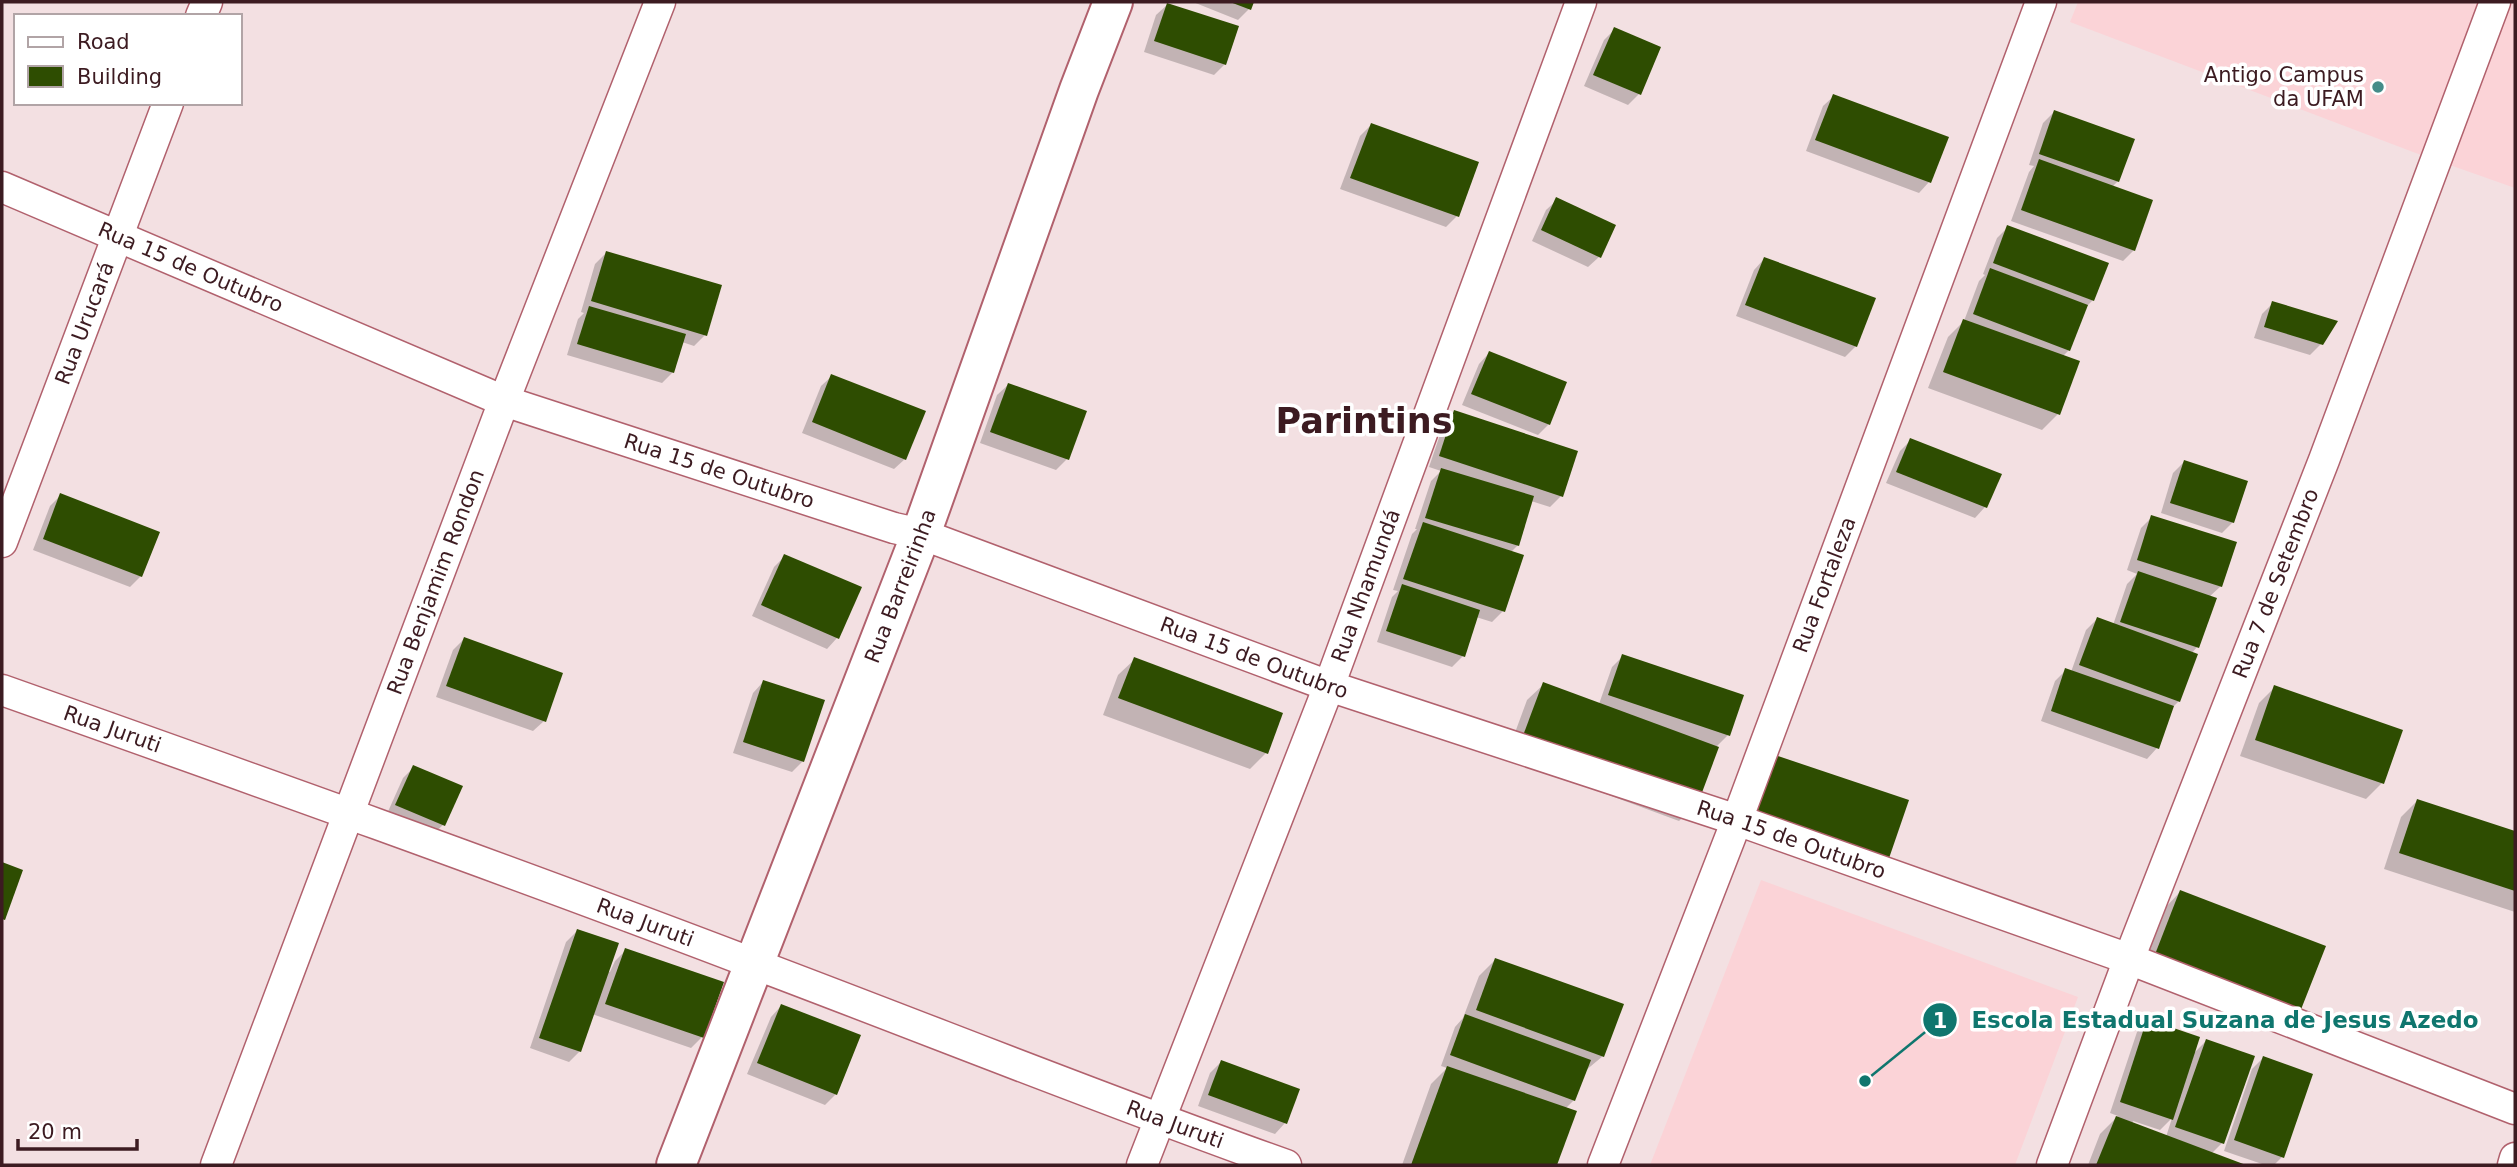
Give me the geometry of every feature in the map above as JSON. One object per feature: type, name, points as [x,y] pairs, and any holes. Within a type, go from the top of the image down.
[{"type":"street","name":"Rua Benjamim Rondon","points":[[216,1165],[504,401],[660,2]]},
{"type":"street","name":"Rua Barreirinha","points":[[676,1165],[921,534],[1079,90],[1113,2]]},
{"type":"street","name":"Rua Nhamundá","points":[[1142,1165],[1329,686],[1581,2]]},
{"type":"street","name":"Rua Fortaleza","points":[[1603,1165],[1737,820],[2040,2]]},
{"type":"street","name":"Rua 7 de Setembro","points":[[2052,1165],[2323,460],[2495,2]]},
{"type":"street","name":"Rua Urucará","points":[[2,542],[167,105]]},
{"type":"street","name":"Rua 15 de Outubro","points":[[2,187],[504,401],[894,528],[921,534],[1329,686],[1737,820],[2129,959],[2515,1110]]},
{"type":"street","name":"Rua Juruti","points":[[2,691],[350,813],[753,963],[1160,1121],[1286,1165]]},
{"type":"street","points":[[2513,1165],[2515,1158]]},
{"type":"shaded area","name":"Antigo Campus da UFAM","points":[[2078,2],[2515,2],[2515,188],[2070,22]]},
{"type":"shaded area","points":[[1761,880],[2078,997],[2015,1165],[1650,1165]]},
{"type":"building","points":[[1230,2],[1254,2],[1251,10]]},
{"type":"building","points":[[1167,3],[1239,26],[1226,65],[1154,41]]},
{"type":"building","points":[[1614,27],[1661,47],[1641,95],[1593,75]]},
{"type":"building","points":[[1833,94],[1949,137],[1931,183],[1815,140]]},
{"type":"building","points":[[2054,110],[2135,139],[2119,182],[2039,154]]},
{"type":"building","points":[[1371,123],[1479,162],[1459,217],[1350,178]]},
{"type":"building","points":[[2039,159],[2153,200],[2135,251],[2021,210]]},
{"type":"building","points":[[1556,197],[1616,225],[1601,258],[1541,230]]},
{"type":"building","points":[[2007,225],[2109,263],[2094,301],[1993,263]]},
{"type":"building","points":[[606,251],[722,285],[707,336],[591,301]]},
{"type":"building","points":[[1764,257],[1876,298],[1857,347],[1745,305]]},
{"type":"building","points":[[1990,268],[2088,305],[2070,351],[1973,314]]},
{"type":"building","points":[[2272,301],[2338,321],[2323,345],[2264,327]]},
{"type":"building","points":[[589,306],[686,334],[674,373],[577,344]]},
{"type":"building","points":[[1963,319],[2080,361],[2060,415],[1943,372]]},
{"type":"building","points":[[1489,351],[1567,382],[1550,425],[1471,394]]},
{"type":"building","points":[[831,374],[926,411],[906,460],[812,422]]},
{"type":"building","points":[[1008,383],[1087,411],[1069,460],[990,432]]},
{"type":"building","points":[[1454,410],[1578,451],[1563,497],[1439,456]]},
{"type":"building","points":[[1910,438],[2002,474],[1987,508],[1896,472]]},
{"type":"building","points":[[2184,460],[2248,481],[2234,523],[2170,503]]},
{"type":"building","points":[[1441,468],[1534,496],[1519,546],[1425,518]]},
{"type":"building","points":[[60,493],[160,532],[142,577],[43,539]]},
{"type":"building","points":[[2151,515],[2237,542],[2222,587],[2137,560]]},
{"type":"building","points":[[1423,522],[1524,555],[1505,612],[1403,579]]},
{"type":"building","points":[[784,554],[862,587],[839,639],[761,605]]},
{"type":"building","points":[[2138,571],[2217,598],[2199,648],[2120,622]]},
{"type":"building","points":[[1402,584],[1480,610],[1465,657],[1386,631]]},
{"type":"building","points":[[2097,617],[2198,654],[2180,702],[2079,665]]},
{"type":"building","points":[[464,637],[563,673],[546,722],[446,686]]},
{"type":"building","points":[[1622,654],[1744,695],[1730,736],[1608,695]]},
{"type":"building","points":[[1134,657],[1283,713],[1268,754],[1118,698]]},
{"type":"building","points":[[2065,668],[2174,706],[2159,749],[2051,711]]},
{"type":"building","points":[[763,680],[825,700],[804,762],[743,742]]},
{"type":"building","points":[[1543,682],[1719,747],[1697,806],[1521,741]]},
{"type":"building","points":[[2274,685],[2403,730],[2384,784],[2255,740]]},
{"type":"building","points":[[1769,753],[1909,800],[1887,864],[1747,817]]},
{"type":"building","points":[[413,765],[463,786],[445,826],[395,805]]},
{"type":"building","points":[[2417,799],[2515,831],[2515,891],[2399,853]]},
{"type":"building","points":[[2,862],[23,870],[5,920],[2,919]]},
{"type":"building","points":[[2180,890],[2326,946],[2300,1012],[2154,957]]},
{"type":"building","points":[[577,929],[619,943],[581,1052],[539,1038]]},
{"type":"building","points":[[625,948],[724,982],[704,1038],[605,1004]]},
{"type":"building","points":[[1495,958],[1624,1004],[1604,1057],[1476,1010]]},
{"type":"building","points":[[781,1004],[861,1035],[837,1095],[757,1063]]},
{"type":"building","points":[[1465,1014],[1591,1060],[1575,1101],[1450,1055]]},
{"type":"building","points":[[2147,1019],[2200,1037],[2173,1120],[2120,1102]]},
{"type":"building","points":[[2206,1039],[2255,1056],[2224,1144],[2175,1127]]},
{"type":"building","points":[[2263,1056],[2313,1074],[2284,1158],[2234,1140]]},
{"type":"building","points":[[1221,1060],[1300,1089],[1287,1124],[1208,1095]]},
{"type":"building","points":[[1447,1066],[1577,1111],[1557,1165],[1411,1165]]},
{"type":"building","points":[[2116,1116],[2246,1165],[2096,1165]]},
{"type":"place","name":"Antigo Campus da UFAM","points":[[2378,87]]},
{"type":"place","name":"Escola Estadual Suzana de Jesus Azedo","points":[[1865,1081]]},
{"type":"district","name":"Parintins","points":[[1364,421]]}]
